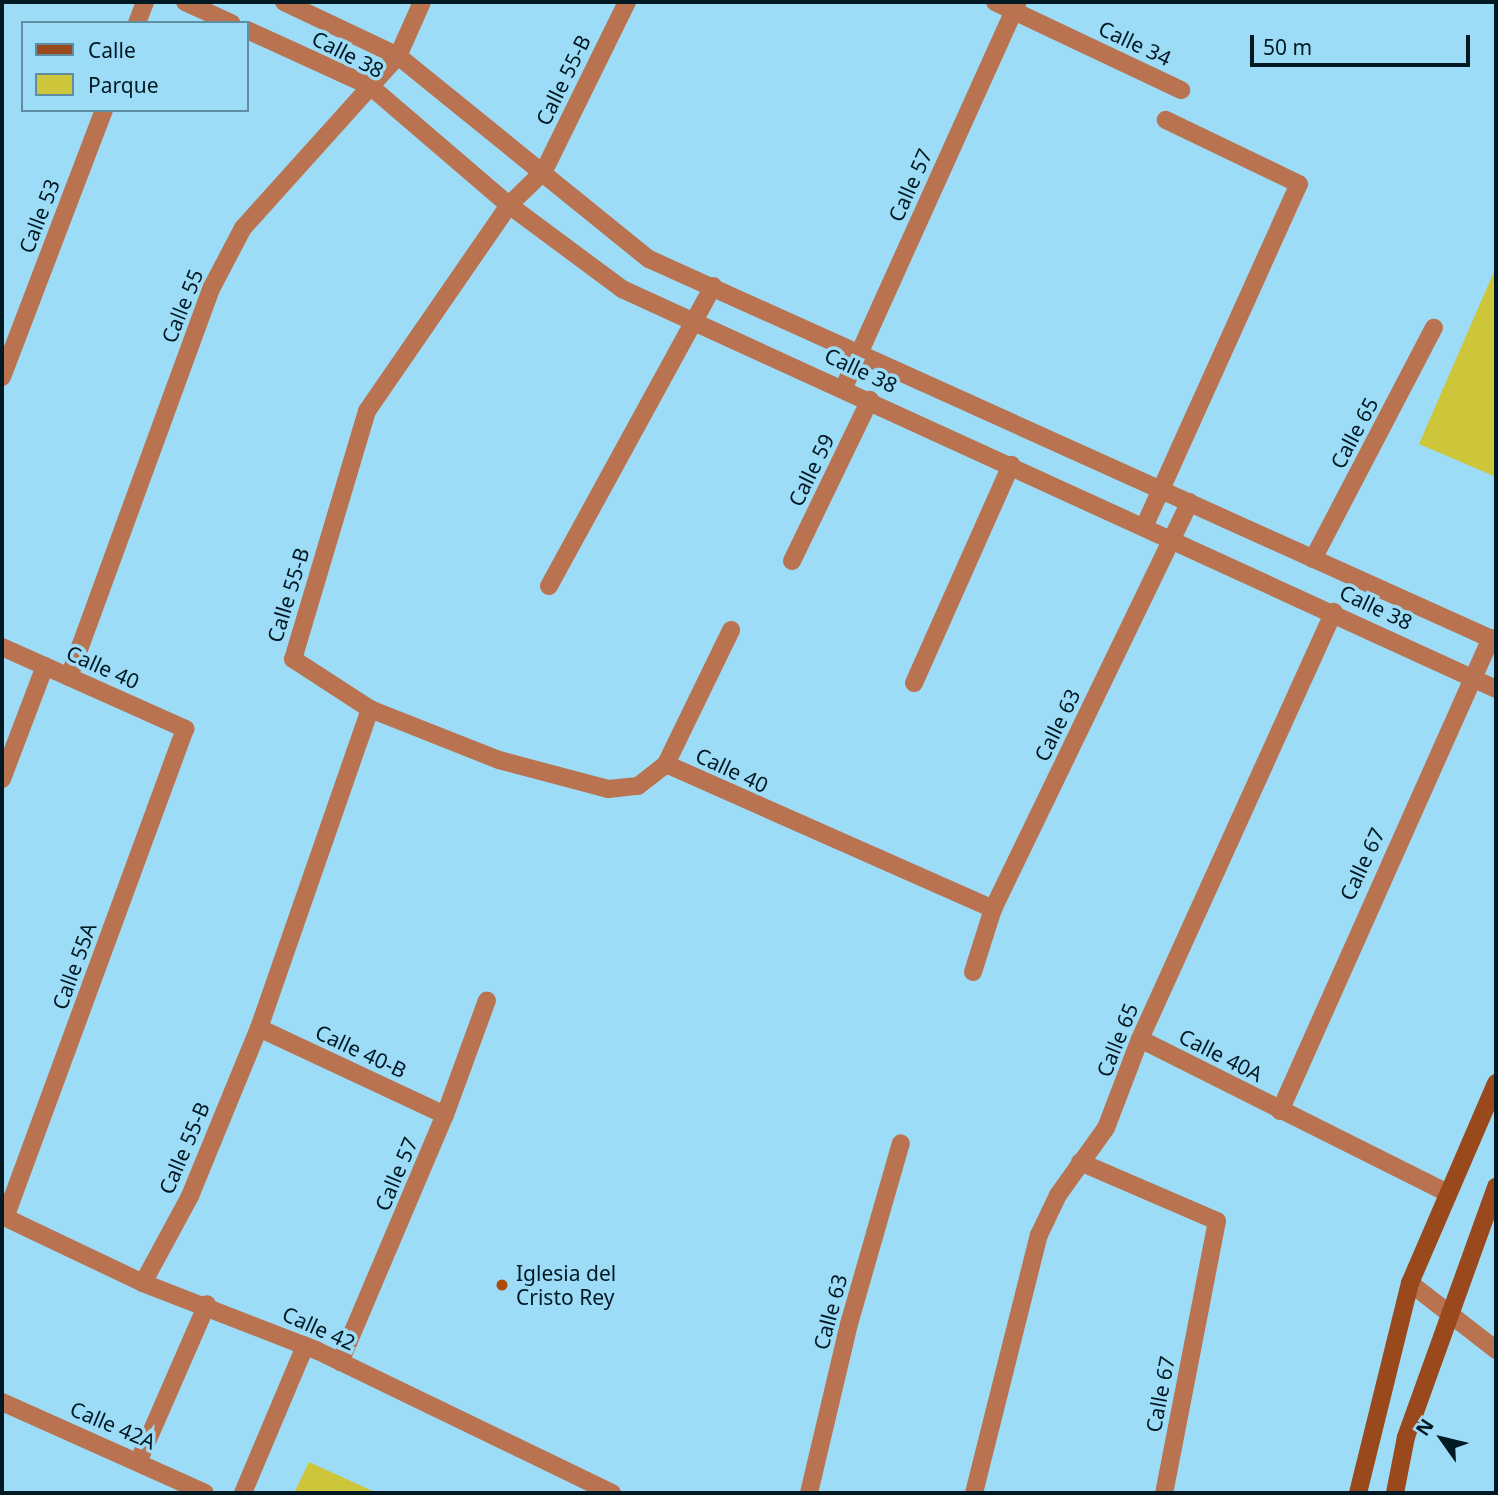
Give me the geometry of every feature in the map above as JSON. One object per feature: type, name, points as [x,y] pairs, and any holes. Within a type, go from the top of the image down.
[{"type":"main road","points":[[1358,1493],[1410,1283],[1446,1192],[1496,1083]]},
{"type":"main road","points":[[1395,1493],[1406,1437],[1496,1187]]},
{"type":"street","points":[[138,21],[145,2]]},
{"type":"street","points":[[185,2],[227,21]]},
{"type":"street","name":"Calle 38","points":[[284,2],[398,56],[544,171],[649,259],[861,351],[1160,490],[1494,640]]},
{"type":"street","name":"Calle 55","points":[[68,677],[212,287],[243,228],[398,56],[422,2]]},
{"type":"street","name":"Calle 55-B","points":[[143,1283],[190,1196],[259,1028],[370,709],[293,659],[367,411],[509,205],[544,171],[627,2]]},
{"type":"street","name":"Calle 34","points":[[995,2],[1015,7],[1181,90]]},
{"type":"street","name":"Calle 57","points":[[844,387],[1015,7]]},
{"type":"street","name":"Calle 38","points":[[248,30],[370,86],[509,205],[622,289],[695,318],[1171,542],[1334,612],[1496,688]]},
{"type":"street","name":"Calle 53","points":[[2,377],[103,112]]},
{"type":"street","points":[[1144,527],[1299,184],[1166,120]]},
{"type":"street","points":[[549,586],[713,286]]},
{"type":"street","name":"Calle 65","points":[[1313,559],[1434,328]]},
{"type":"street","name":"Calle 59","points":[[792,561],[870,400]]},
{"type":"street","points":[[914,683],[1011,465]]},
{"type":"street","name":"Calle 63","points":[[973,972],[993,909],[1190,502]]},
{"type":"street","name":"Calle 65","points":[[974,1493],[1039,1235],[1080,1162],[1106,1128],[1140,1039],[1334,612]]},
{"type":"street","points":[[666,764],[731,630]]},
{"type":"street","name":"Calle 67","points":[[1280,1111],[1350,943],[1494,640]]},
{"type":"street","name":"Calle 40","points":[[2,647],[185,729]]},
{"type":"street","points":[[2,779],[45,666]]},
{"type":"street","name":"Calle 40","points":[[370,709],[499,760],[608,789],[638,786],[666,764],[993,909]]},
{"type":"street","name":"Calle 55A","points":[[3,1217],[185,729]]},
{"type":"street","name":"Calle 57","points":[[340,1362],[445,1115],[487,1000]]},
{"type":"street","name":"Calle 40-B","points":[[259,1028],[445,1115]]},
{"type":"street","name":"Calle 40A","points":[[1140,1039],[1446,1192]]},
{"type":"street","name":"Calle 63","points":[[809,1493],[901,1143]]},
{"type":"street","name":"Calle 67","points":[[1080,1162],[1217,1221],[1164,1493]]},
{"type":"street","name":"Calle 42","points":[[3,1217],[143,1283],[207,1304],[305,1346],[612,1493]]},
{"type":"street","points":[[1410,1283],[1451,1310],[1496,1350]]},
{"type":"street","points":[[139,1460],[207,1304]]},
{"type":"street","points":[[243,1493],[305,1346]]},
{"type":"street","name":"Calle 42A","points":[[2,1402],[139,1460],[205,1493]]},
{"type":"green space","points":[[1496,267],[1496,477],[1419,444]]},
{"type":"green space","points":[[309,1462],[377,1493],[294,1493]]},
{"type":"place","name":"Iglesia del Cristo Rey","points":[[502,1285]]}]
